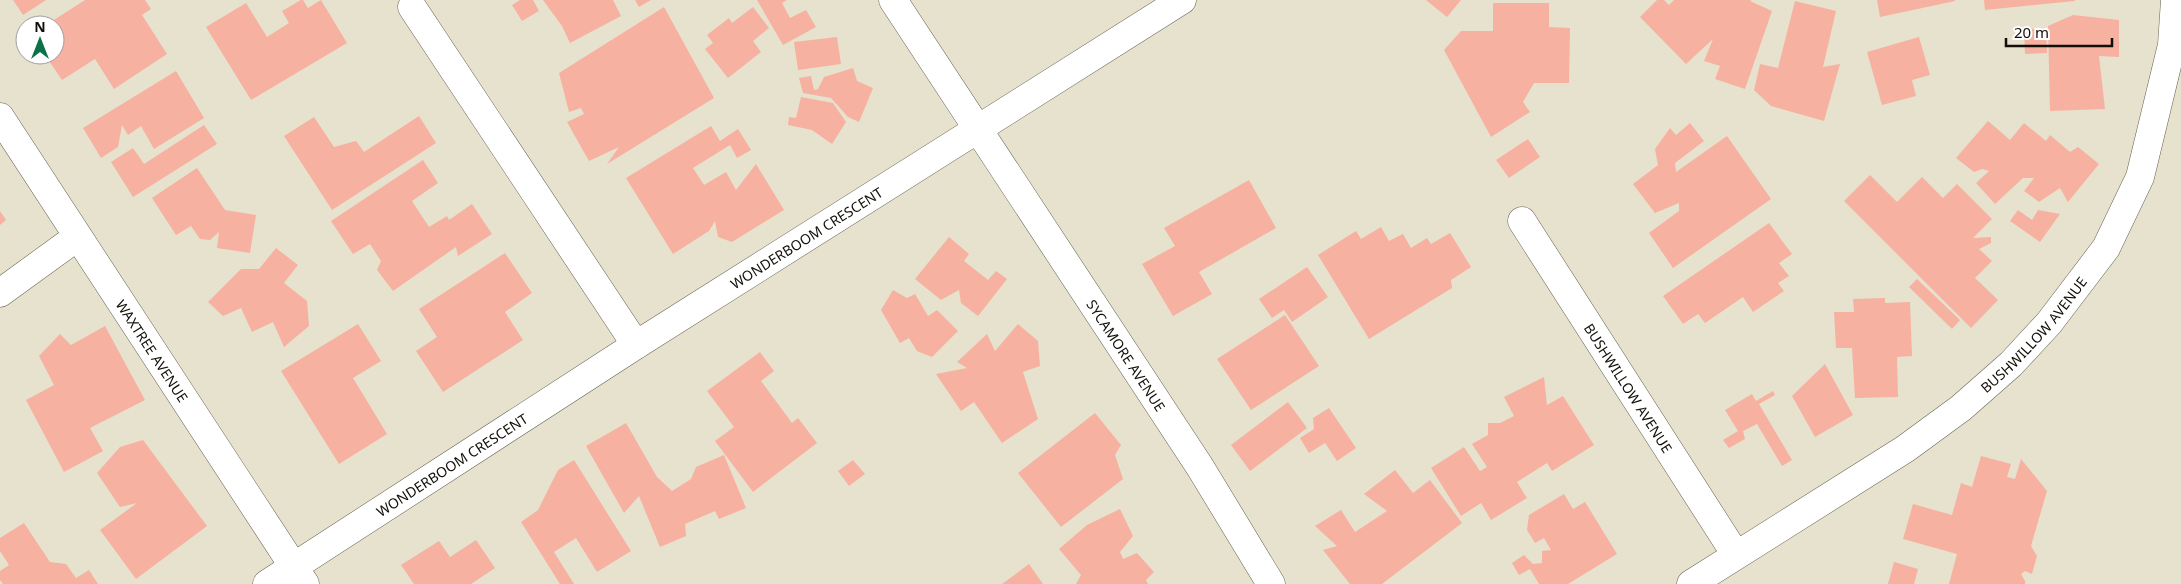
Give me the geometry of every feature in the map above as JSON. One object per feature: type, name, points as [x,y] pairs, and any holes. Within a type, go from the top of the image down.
[{"type":"street","points":[[893,0],[978,129]]},
{"type":"street","name":"WONDERBOOM CRESCENT","points":[[268,584],[300,576],[636,345],[1182,0]]},
{"type":"street","name":"BUSHWILLOW AVENUE","points":[[1691,584],[1905,449],[1961,408],[2011,364],[2049,323],[2106,248],[2140,177],[2172,45],[2175,0]]},
{"type":"street","points":[[412,7],[636,345]]},
{"type":"street","name":"WAXTREE AVENUE","points":[[0,117],[300,576]]},
{"type":"street","name":"SYCAMORE AVENUE","points":[[978,129],[1200,467],[1271,584]]},
{"type":"street","name":"BUSHWILLOW AVENUE","points":[[1522,221],[1736,555]]},
{"type":"street","points":[[0,292],[77,237]]},
{"type":"building","points":[[13,0],[46,0],[23,15]]},
{"type":"building","points":[[85,0],[145,0],[151,9],[142,15],[167,54],[114,89],[95,59],[62,80],[52,65],[65,65],[65,15],[62,15]]},
{"type":"building","points":[[303,0],[308,8],[321,0],[347,43],[251,100],[206,27],[246,3],[267,37],[289,23],[282,11]]},
{"type":"building","points":[[520,0],[533,0],[539,11],[522,21],[512,5]]},
{"type":"building","points":[[543,0],[613,0],[621,16],[570,43],[562,26]]},
{"type":"building","points":[[635,0],[651,0],[639,7]]},
{"type":"building","points":[[757,0],[787,0],[782,3],[790,18],[806,10],[816,27],[783,45]]},
{"type":"building","points":[[1426,0],[1461,0],[1447,17]]},
{"type":"building","points":[[1657,0],[1664,0],[1669,5],[1674,0],[1752,0],[1750,1],[1772,11],[1745,89],[1715,79],[1720,66],[1704,61],[1713,39],[1686,64],[1640,17]]},
{"type":"building","points":[[1877,0],[1955,0],[1955,1],[1880,17]]},
{"type":"building","points":[[1984,0],[2075,0],[2075,1],[1985,10]]},
{"type":"building","points":[[1795,1],[1836,11],[1823,67],[1840,64],[1824,121],[1771,106],[1754,90],[1760,64],[1778,68]]},
{"type":"building","points":[[1493,3],[1549,3],[1549,27],[1570,28],[1569,83],[1534,83],[1523,102],[1530,112],[1491,137],[1444,50],[1461,31],[1493,31]]},
{"type":"building","points":[[664,7],[714,98],[607,164],[619,147],[589,161],[567,122],[584,114],[581,108],[569,112],[559,73]]},
{"type":"building","points":[[753,7],[769,28],[753,41],[761,52],[728,78],[705,49],[713,43],[707,35],[729,18],[732,23]]},
{"type":"building","points":[[2073,15],[2119,20],[2119,57],[2099,56],[2105,109],[2050,111],[2048,26]]},
{"type":"building","points":[[2046,28],[2047,53],[2025,54],[2024,29]]},
{"type":"building","points":[[837,37],[841,64],[798,70],[794,42]]},
{"type":"building","points":[[1919,37],[1930,75],[1912,80],[1916,96],[1882,105],[1867,52]]},
{"type":"building","points":[[853,68],[857,81],[873,88],[859,122],[848,117],[831,98],[803,93],[799,78],[811,76],[814,90],[818,89],[824,77]]},
{"type":"building","points":[[176,71],[204,118],[154,149],[141,126],[128,135],[122,125],[118,147],[101,158],[83,128]]},
{"type":"building","points":[[801,97],[833,103],[846,122],[832,144],[812,130],[788,125],[789,117],[796,118]]},
{"type":"building","points":[[419,116],[436,143],[332,210],[284,136],[314,117],[334,147],[356,141],[364,152]]},
{"type":"building","points":[[1988,121],[2010,140],[2024,123],[2046,141],[2050,135],[2070,152],[2078,147],[2099,164],[2068,202],[2060,188],[2039,202],[2024,191],[2034,178],[2023,178],[1995,204],[1976,183],[1989,171],[1982,169],[1974,172],[1956,158]]},
{"type":"building","points":[[1690,123],[1704,141],[1675,163],[1676,172],[1727,136],[1771,199],[1673,268],[1649,233],[1679,211],[1679,203],[1655,213],[1633,184],[1658,165],[1655,149],[1670,128],[1676,135]]},
{"type":"building","points":[[204,125],[217,144],[133,197],[111,162],[133,148],[144,164]]},
{"type":"building","points":[[711,126],[720,141],[738,129],[751,150],[737,158],[730,145],[693,168],[704,185],[726,172],[736,190],[756,164],[784,210],[732,242],[718,237],[715,221],[709,231],[673,254],[626,178]]},
{"type":"building","points":[[1528,139],[1540,157],[1509,178],[1496,160]]},
{"type":"building","points":[[423,160],[438,183],[412,201],[429,227],[447,216],[449,220],[472,204],[492,234],[458,256],[456,247],[393,291],[377,270],[381,261],[370,244],[353,254],[331,221]]},
{"type":"building","points":[[197,168],[225,210],[256,215],[250,253],[217,248],[219,232],[210,240],[200,239],[191,226],[176,235],[152,198]]},
{"type":"building","points":[[1870,175],[1897,202],[1922,177],[1943,198],[1957,184],[1992,219],[1973,238],[1991,237],[1991,243],[1979,249],[1992,261],[1975,278],[1998,300],[1971,328],[1844,201]]},
{"type":"building","points":[[1249,180],[1276,228],[1199,272],[1212,294],[1173,316],[1142,264],[1175,246],[1164,228]]},
{"type":"building","points":[[2018,210],[2032,220],[2038,210],[2060,214],[2040,242],[2010,221]]},
{"type":"building","points":[[0,211],[6,220],[0,225]]},
{"type":"building","points":[[1769,223],[1792,254],[1779,263],[1789,276],[1778,283],[1784,291],[1753,312],[1743,297],[1705,323],[1698,314],[1683,324],[1663,296]]},
{"type":"building","points":[[1381,227],[1389,241],[1403,234],[1411,248],[1427,238],[1431,244],[1450,233],[1471,267],[1451,280],[1452,288],[1369,339],[1318,255],[1356,231],[1361,239]]},
{"type":"building","points":[[949,237],[969,254],[964,261],[988,280],[996,271],[1007,279],[978,316],[961,303],[959,290],[941,300],[915,279]]},
{"type":"building","points":[[276,248],[298,265],[284,283],[307,301],[309,326],[284,347],[273,322],[252,332],[241,308],[223,316],[208,302],[241,269],[259,269]]},
{"type":"building","points":[[505,253],[532,293],[505,312],[523,340],[443,392],[416,351],[437,337],[419,309]]},
{"type":"building","points":[[1307,267],[1328,297],[1292,322],[1284,310],[1272,318],[1259,299]]},
{"type":"building","points":[[1917,279],[1960,320],[1952,329],[1909,287]]},
{"type":"building","points":[[893,290],[907,298],[915,294],[928,316],[937,310],[958,331],[932,357],[917,351],[909,338],[900,343],[881,310]]},
{"type":"building","points":[[1885,298],[1885,303],[1910,302],[1912,356],[1897,357],[1898,397],[1855,398],[1852,348],[1836,348],[1834,312],[1854,312],[1853,299]]},
{"type":"building","points":[[1285,315],[1319,366],[1251,410],[1217,359]]},
{"type":"building","points":[[358,324],[381,361],[353,378],[387,434],[339,464],[281,371]]},
{"type":"building","points":[[1018,324],[1038,341],[1040,366],[1023,372],[1038,419],[1002,443],[974,402],[961,411],[936,374],[967,368],[957,362],[987,334],[995,351]]},
{"type":"building","points":[[105,326],[145,400],[90,428],[103,451],[64,472],[26,400],[54,385],[39,356],[60,334],[71,345]]},
{"type":"building","points":[[760,352],[774,371],[761,381],[792,423],[798,418],[817,443],[753,492],[715,441],[734,427],[707,391]]},
{"type":"building","points":[[1825,364],[1853,415],[1815,437],[1792,396]]},
{"type":"building","points":[[1544,377],[1547,405],[1563,396],[1594,445],[1552,471],[1547,463],[1517,482],[1527,498],[1491,520],[1481,503],[1461,516],[1431,468],[1464,447],[1480,471],[1487,467],[1472,444],[1488,435],[1488,423],[1500,423],[1514,416],[1504,397]]},
{"type":"building","points":[[1773,391],[1775,395],[1759,404],[1792,460],[1782,466],[1757,424],[1743,431],[1745,439],[1729,448],[1723,440],[1738,431],[1725,410],[1752,394],[1756,401]]},
{"type":"building","points":[[1288,402],[1307,428],[1250,471],[1231,445]]},
{"type":"building","points":[[1329,408],[1356,448],[1337,461],[1325,443],[1309,453],[1300,438],[1314,429],[1313,418]]},
{"type":"building","points":[[1095,413],[1121,445],[1115,455],[1123,479],[1061,527],[1018,473]]},
{"type":"building","points":[[626,423],[657,477],[672,491],[691,479],[696,467],[724,455],[746,508],[719,519],[715,511],[685,524],[686,536],[660,547],[639,496],[624,513],[586,446]]},
{"type":"building","points":[[143,440],[207,526],[136,579],[100,530],[137,503],[120,507],[97,473],[120,447]]},
{"type":"building","points":[[1981,456],[2011,464],[2007,477],[2015,479],[2021,459],[2047,491],[2031,546],[2037,556],[2032,574],[2025,571],[2021,574],[2025,584],[1949,584],[1957,554],[1903,539],[1913,504],[1952,515],[1961,483],[1972,487]]},
{"type":"building","points":[[574,460],[631,551],[597,572],[576,538],[554,552],[574,584],[560,584],[521,522],[538,510],[558,470]]},
{"type":"building","points":[[853,460],[865,474],[849,486],[838,471]]},
{"type":"building","points":[[1395,470],[1413,493],[1430,480],[1462,523],[1382,584],[1350,584],[1323,550],[1337,546],[1315,526],[1341,510],[1355,532],[1387,511],[1364,494]]},
{"type":"building","points":[[1564,494],[1573,509],[1585,502],[1617,554],[1568,584],[1539,584],[1530,569],[1519,575],[1512,563],[1524,555],[1533,564],[1542,563],[1542,551],[1551,550],[1544,538],[1535,543],[1527,530],[1529,515]]},
{"type":"building","points":[[1120,509],[1133,536],[1120,552],[1123,559],[1137,553],[1154,572],[1146,580],[1148,584],[1076,584],[1081,575],[1059,549],[1087,525]]},
{"type":"building","points":[[24,523],[50,562],[66,564],[76,578],[89,570],[98,584],[3,584],[0,580],[0,571],[9,565],[0,551],[0,538]]},
{"type":"building","points":[[476,540],[495,568],[471,584],[414,584],[401,565],[439,541],[450,557]]},
{"type":"building","points":[[1894,562],[1918,569],[1914,584],[1888,584]]},
{"type":"building","points":[[1029,564],[1043,584],[1002,584]]}]
